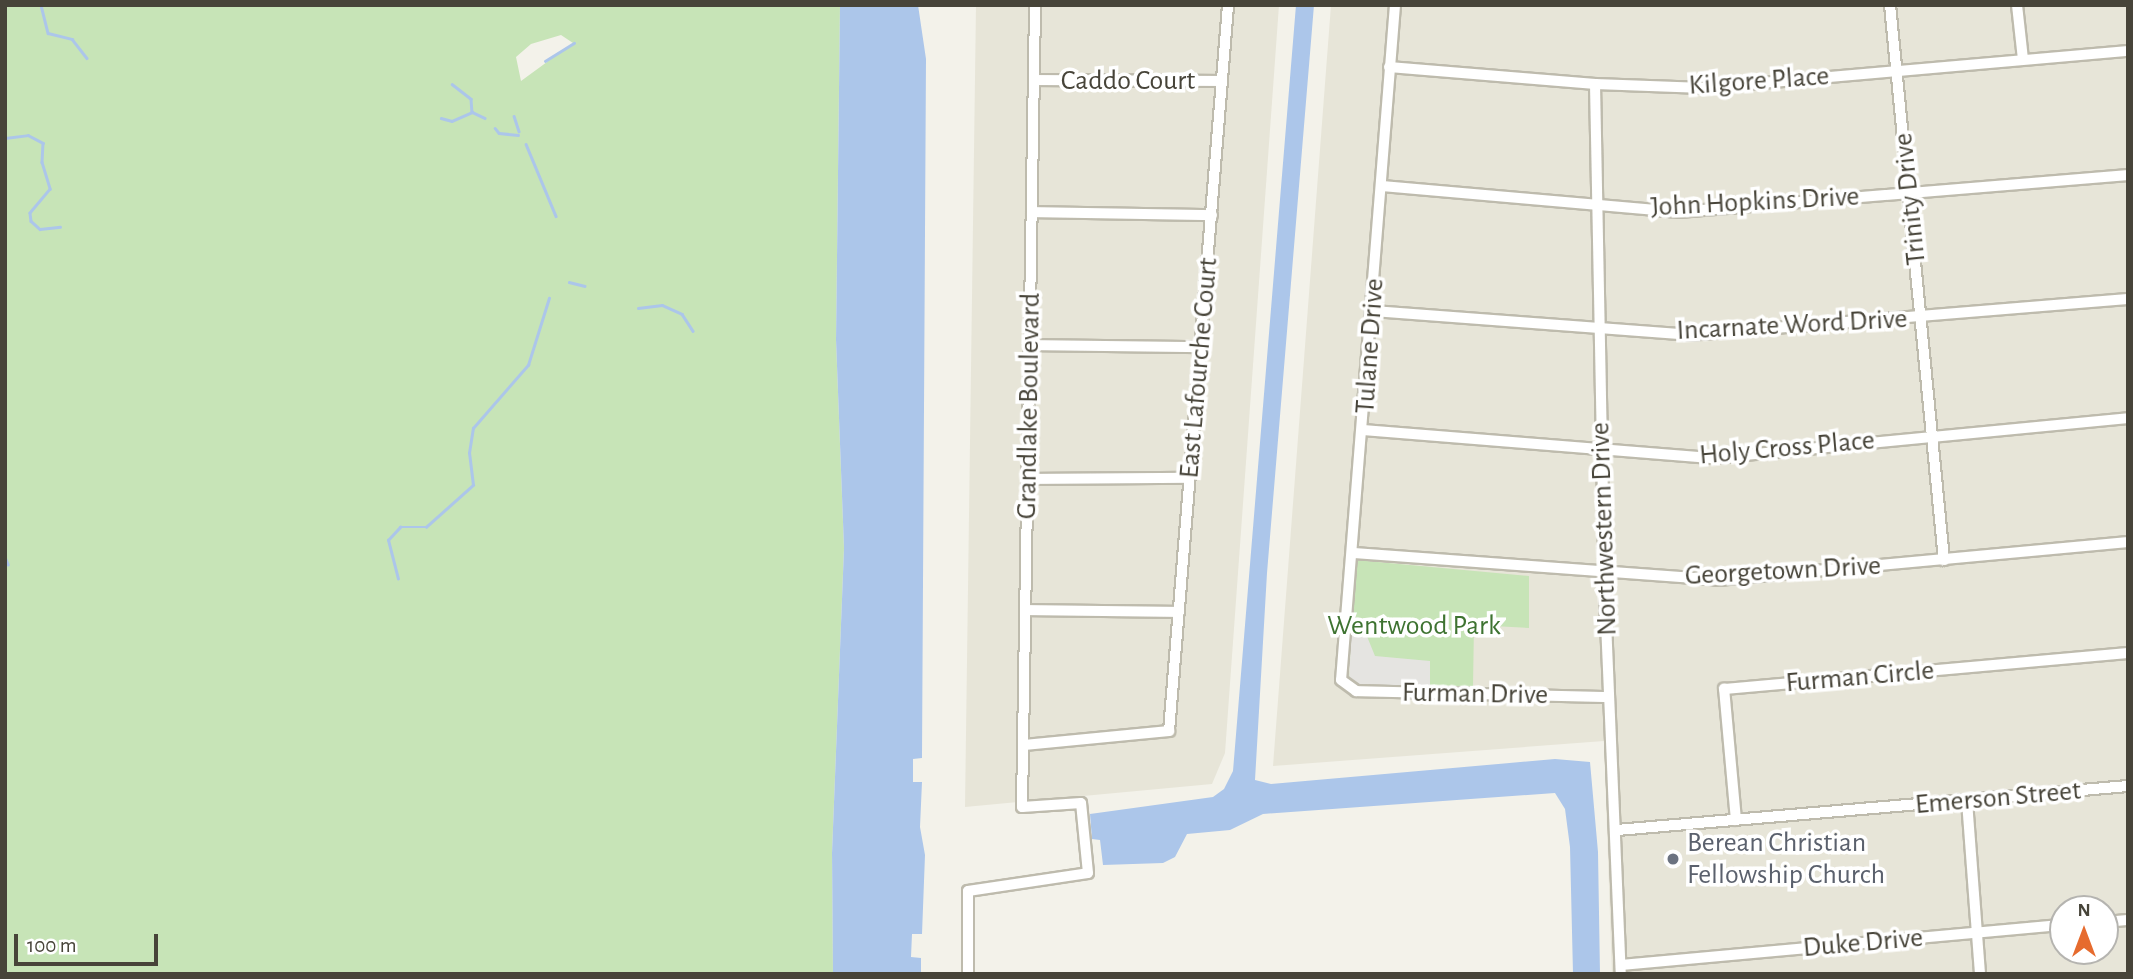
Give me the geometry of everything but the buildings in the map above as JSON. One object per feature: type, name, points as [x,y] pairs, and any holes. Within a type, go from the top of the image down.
[{"type":"street","name":"Grandlake Boulevard","points":[[968,974],[968,891],[1088,873],[1081,803],[1022,807],[1035,5]]},
{"type":"street","name":"East Lafourche Court","points":[[1024,745],[1170,731],[1228,5]]},
{"type":"street","name":"Tulane Drive","points":[[1343,685],[1395,5]]},
{"type":"street","name":"Trinity Drive","points":[[1890,5],[1934,435],[1944,560]]},
{"type":"street","points":[[2017,5],[2023,59]]},
{"type":"street","name":"Kilgore Place","points":[[1390,67],[1595,84],[1704,88],[2128,51]]},
{"type":"street","name":"Caddo Court","points":[[1034,80],[1222,81]]},
{"type":"street","name":"Northwestern Drive","points":[[1595,84],[1604,573],[1621,970]]},
{"type":"street","name":"John Hopkins Drive","points":[[1382,186],[1679,212],[2128,174]]},
{"type":"street","points":[[1032,212],[1212,215]]},
{"type":"street","name":"Incarnate Word Drive","points":[[1373,311],[1599,326],[1689,335],[2128,299]]},
{"type":"street","points":[[1029,345],[1201,347]]},
{"type":"street","name":"Holy Cross Place","points":[[1363,430],[1714,458],[2128,418]]},
{"type":"street","points":[[1028,479],[1189,478]]},
{"type":"street","name":"Georgetown Drive","points":[[1354,553],[1718,580],[2128,542]]},
{"type":"street","points":[[1026,610],[1179,612]]},
{"type":"street","name":"Furman Circle","points":[[1736,820],[1724,689],[2128,653]]},
{"type":"street","name":"Furman Drive","points":[[1343,685],[1356,691],[1609,697]]},
{"type":"street","name":"Emerson Street","points":[[1617,831],[2128,786]]},
{"type":"street","points":[[1967,801],[1980,974]]},
{"type":"street","name":"Duke Drive","points":[[1621,970],[2049,926]]},
{"type":"shaded area","points":[[976,5],[1279,5],[1225,753],[1212,784],[965,807]]},
{"type":"shaded area","points":[[1331,5],[2128,5],[2128,974],[1612,974],[1604,741],[1273,766]]},
{"type":"shaded area","points":[[1352,617],[1367,619],[1366,634],[1375,656],[1430,661],[1430,685],[1349,685]]},
{"type":"green space","points":[[5,5],[840,5],[836,340],[844,548],[832,853],[833,974],[5,974]],"holes":[[[561,35],[573,43],[521,81],[516,57],[531,44]]]},
{"type":"green space","name":"Wentwood Park","points":[[1356,560],[1529,576],[1529,628],[1474,625],[1473,687],[1349,685]]},
{"type":"water","points":[[840,5],[918,5],[926,59],[922,758],[913,759],[913,782],[922,782],[920,827],[925,855],[922,934],[912,934],[911,957],[921,958],[921,974],[833,974],[832,853],[844,548],[836,340]]},
{"type":"water","points":[[1296,5],[1314,5],[1267,573],[1255,780],[1271,784],[1555,759],[1590,762],[1598,852],[1600,974],[1573,974],[1570,847],[1565,809],[1555,793],[1263,814],[1230,830],[1187,834],[1175,857],[1163,863],[1103,865],[1100,840],[1092,839],[1090,814],[1213,797],[1224,789],[1233,771]]},
{"type":"waterway","points":[[41,5],[48,33],[72,39],[87,58]]},
{"type":"waterway","points":[[545,61],[574,43]]},
{"type":"waterway","points":[[452,84],[471,99],[472,112]]},
{"type":"waterway","points":[[441,118],[452,121],[472,112],[485,118]]},
{"type":"waterway","points":[[514,116],[519,131]]},
{"type":"waterway","points":[[495,128],[499,133],[518,135]]},
{"type":"waterway","points":[[5,138],[28,135],[43,143],[42,162],[50,189],[30,213],[31,221],[40,229],[60,227]]},
{"type":"waterway","points":[[526,144],[556,216]]},
{"type":"waterway","points":[[569,282],[585,286]]},
{"type":"waterway","points":[[398,579],[388,540],[400,527],[426,527],[473,485],[469,453],[473,428],[528,365],[549,298]]},
{"type":"waterway","points":[[638,308],[662,305],[682,314],[693,331]]},
{"type":"waterway","points":[[5,557],[8,564]]},
{"type":"place","name":"Berean Christian Fellowship Church","points":[[1673,859]]}]
